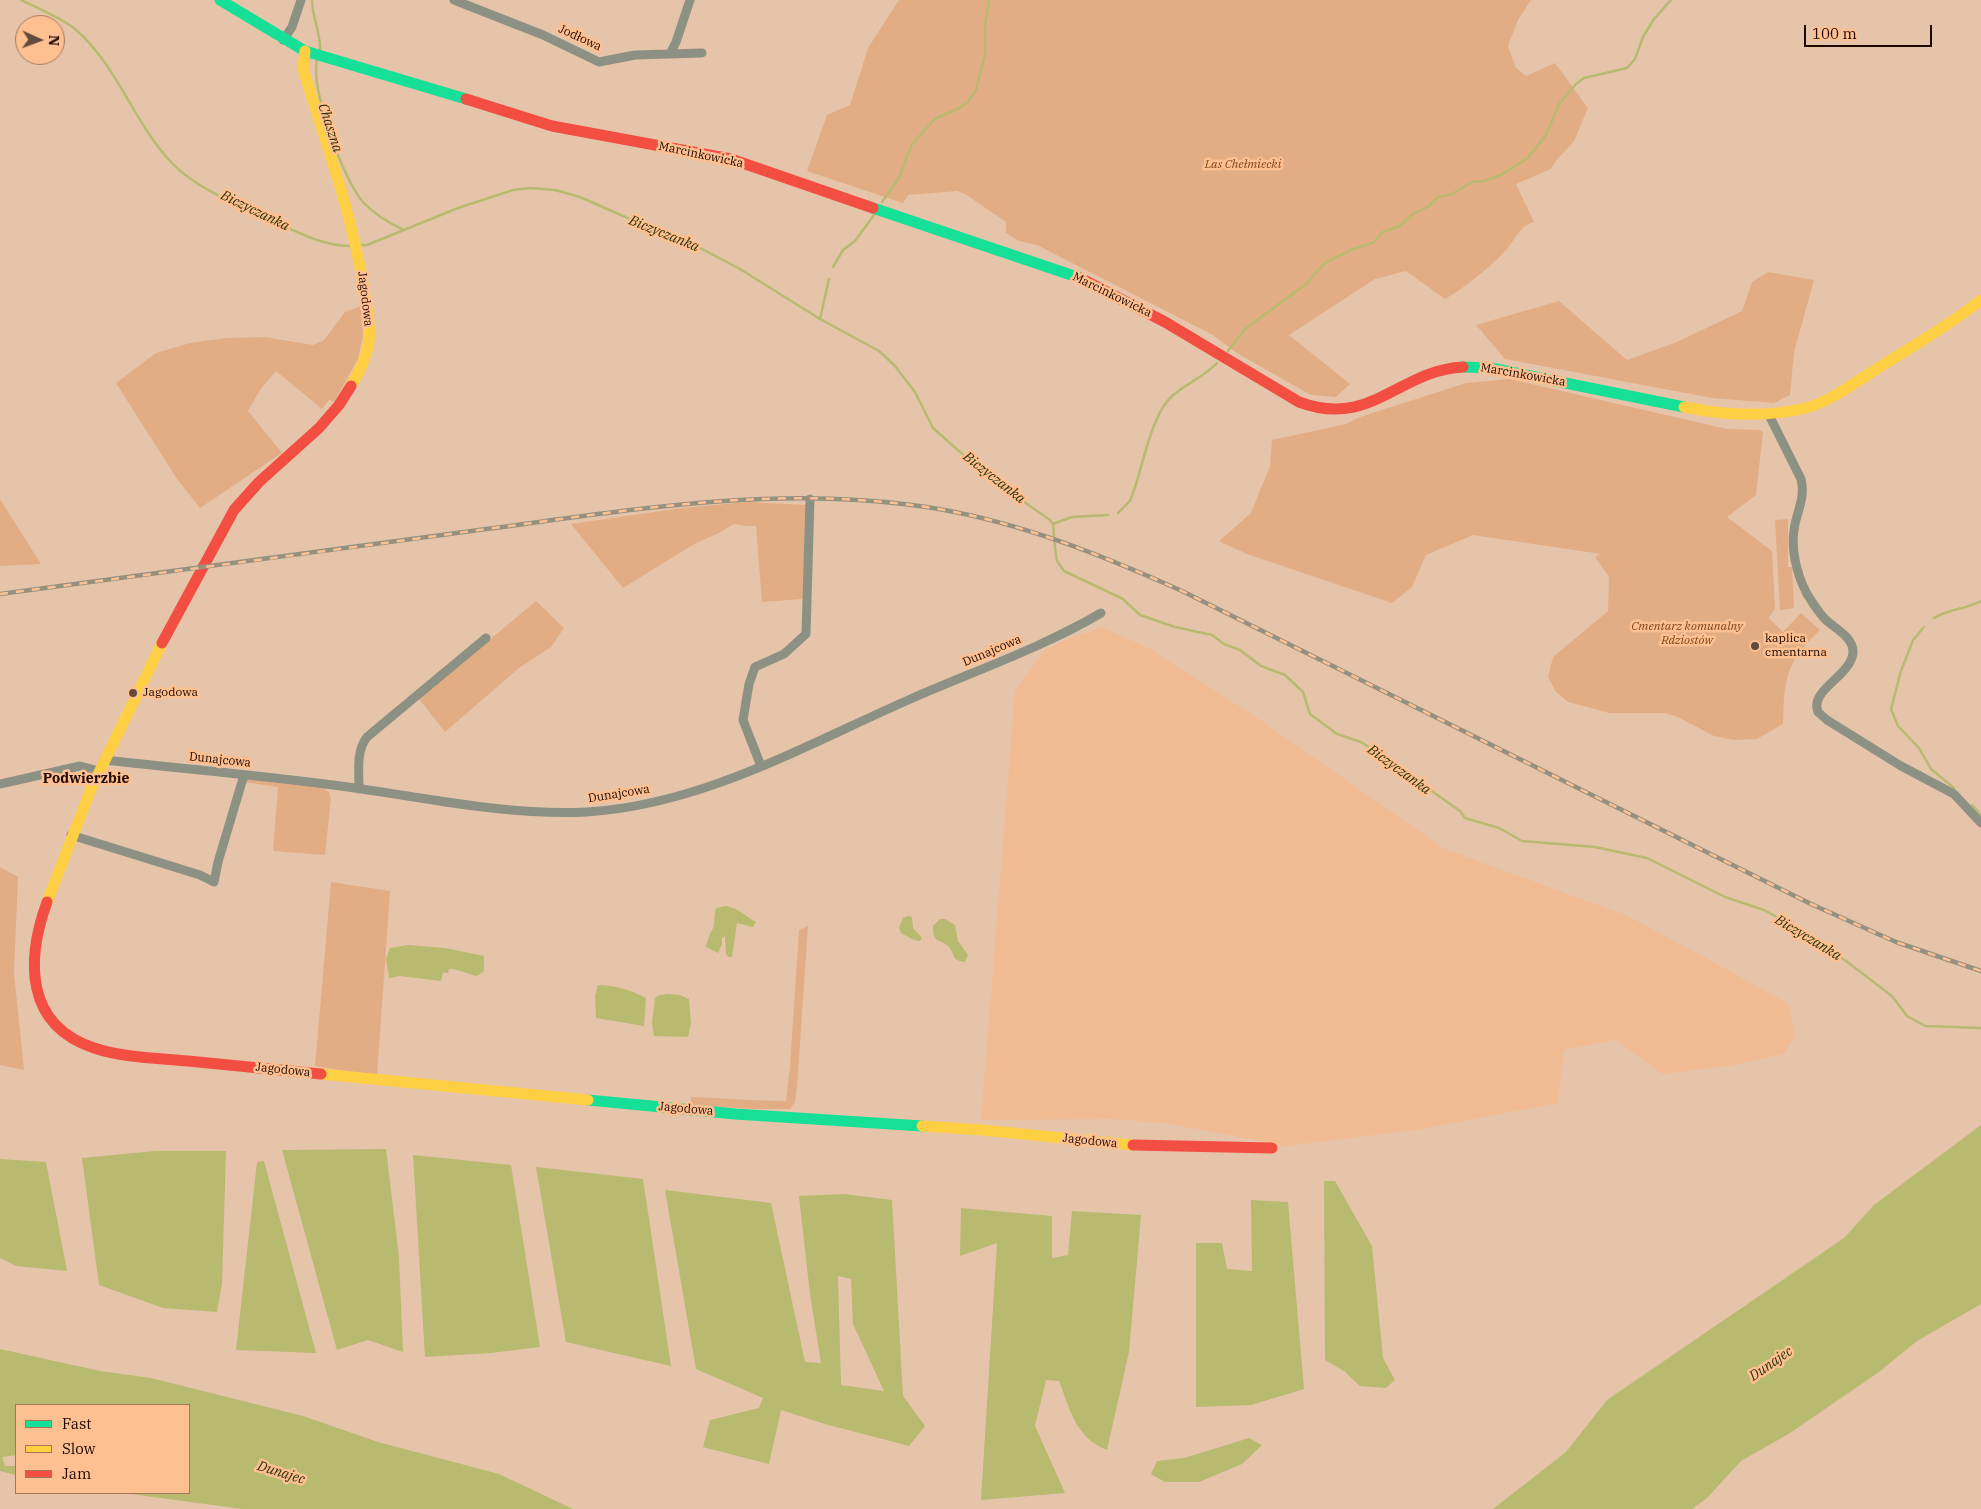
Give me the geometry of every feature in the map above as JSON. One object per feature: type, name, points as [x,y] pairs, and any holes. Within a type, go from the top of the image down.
[{"type":"street","name":"Marcinkowicka","points":[[220,0],[283,40],[314,54],[552,126],[731,159],[1062,272],[1115,294],[1299,402],[1319,409],[1339,410],[1357,407],[1444,369],[1464,366],[1501,370],[1710,412],[1769,415],[1807,408],[1838,393],[1959,317],[1981,300]]},
{"type":"street","points":[[283,40],[292,28],[302,0]]},
{"type":"street","name":"Jodłowa","points":[[454,0],[543,35],[599,62],[635,55],[702,53]]},
{"type":"street","points":[[670,54],[690,0]]},
{"type":"street","name":"Jagodowa","points":[[314,54],[303,69],[354,233],[360,259],[369,323],[369,342],[362,365],[333,414],[306,442],[259,480],[228,520],[160,646],[104,760],[71,835],[39,919],[34,939],[34,975],[43,1006],[53,1021],[68,1036],[88,1048],[104,1052],[735,1114],[982,1130],[1122,1145],[1272,1148]]},
{"type":"street","points":[[1769,415],[1801,479],[1803,489],[1801,506],[1795,522],[1793,545],[1803,585],[1824,618],[1848,639],[1852,646],[1851,662],[1816,701],[1818,712],[1827,720],[1901,766],[1954,794],[1981,823]]},
{"type":"street","points":[[761,766],[743,720],[744,711],[749,684],[755,667],[784,654],[806,634],[810,499]]},
{"type":"street","name":"Dunajcowa","points":[[104,760],[244,775],[546,813],[589,812],[636,806],[707,787],[761,766],[1036,646],[1101,613]]},
{"type":"street","points":[[359,789],[361,745],[367,737],[486,638]]},
{"type":"street","points":[[0,784],[80,766],[100,771]]},
{"type":"street","points":[[71,835],[200,875],[214,882],[218,862],[244,775]]},
{"type":"shaded area","points":[[1102,627],[1150,649],[1253,715],[1445,849],[1628,916],[1789,1004],[1795,1035],[1784,1054],[1728,1066],[1662,1074],[1616,1040],[1564,1050],[1558,1103],[1423,1129],[1285,1146],[1165,1123],[1112,1119],[981,1120],[1015,691],[1044,651],[1068,639]]},
{"type":"green space","name":"Las Chełmiecki","points":[[899,0],[1531,0],[1518,20],[1508,46],[1516,68],[1526,76],[1555,63],[1588,108],[1574,141],[1551,169],[1516,184],[1534,222],[1525,226],[1507,249],[1469,283],[1445,299],[1406,271],[1375,279],[1289,335],[1350,384],[1336,397],[1311,395],[1235,352],[1213,335],[1037,245],[1019,241],[1006,233],[1006,222],[965,194],[957,191],[908,195],[903,203],[807,171],[827,115],[850,105],[868,48]]},
{"type":"green space","points":[[1768,272],[1814,280],[1794,352],[1790,395],[1774,403],[1712,398],[1505,359],[1476,325],[1559,301],[1627,360],[1677,342],[1742,311],[1752,282]]},
{"type":"green space","points":[[361,306],[363,335],[358,359],[334,402],[329,400],[322,409],[276,371],[260,390],[248,411],[282,453],[200,508],[177,479],[116,383],[156,353],[190,343],[226,338],[264,337],[313,345],[324,340],[345,312]]},
{"type":"green space","name":"Cmentarz komunalny Rdziostów","points":[[1510,379],[1727,429],[1759,430],[1763,432],[1756,495],[1727,517],[1772,551],[1775,608],[1769,618],[1783,632],[1801,613],[1820,630],[1799,653],[1792,664],[1785,689],[1783,724],[1757,739],[1734,740],[1714,736],[1678,717],[1664,713],[1609,713],[1568,702],[1556,692],[1548,677],[1553,657],[1608,611],[1609,577],[1595,557],[1601,554],[1473,535],[1426,555],[1412,587],[1392,603],[1247,554],[1219,541],[1251,513],[1270,466],[1272,440],[1346,424],[1360,417],[1466,383]]},
{"type":"green space","points":[[0,499],[41,564],[0,566]]},
{"type":"green space","points":[[747,502],[806,505],[803,599],[762,602],[756,526],[734,524],[696,543],[623,588],[571,524],[682,508]]},
{"type":"green space","points":[[1788,519],[1788,567],[1792,567],[1794,608],[1780,610],[1775,520]]},
{"type":"green space","points":[[536,601],[564,628],[551,647],[519,668],[445,732],[419,699]]},
{"type":"green space","points":[[250,779],[323,788],[329,792],[331,798],[325,855],[273,851],[278,787],[243,782]]},
{"type":"green space","points":[[0,867],[18,877],[14,973],[24,1070],[0,1065]]},
{"type":"green space","points":[[331,882],[390,891],[377,1076],[315,1066]]},
{"type":"green space","points":[[808,926],[795,1102],[790,1109],[691,1105],[691,1097],[786,1101],[799,930]]},
{"type":"water","points":[[726,906],[738,910],[756,922],[753,927],[737,923],[732,957],[728,957],[726,954],[725,936],[722,938],[722,944],[718,953],[706,947],[714,926],[716,908]]},
{"type":"water","points":[[912,917],[913,928],[922,938],[920,941],[901,933],[899,928],[903,918]]},
{"type":"water","points":[[940,919],[945,919],[955,925],[958,941],[968,955],[965,962],[957,960],[949,947],[934,936],[933,926]]},
{"type":"water","points":[[408,945],[445,948],[484,956],[484,971],[477,976],[449,969],[448,973],[443,972],[441,981],[400,976],[389,978],[386,959],[390,948]]},
{"type":"water","points":[[598,985],[622,988],[646,998],[644,1026],[596,1018],[595,996]]},
{"type":"water","points":[[668,994],[680,995],[689,999],[691,1023],[688,1037],[654,1036],[652,1023],[655,998]]},
{"type":"water","name":"Dunajec","points":[[1981,1125],[1981,1304],[1917,1341],[1879,1372],[1790,1433],[1741,1461],[1707,1498],[1692,1509],[1493,1509],[1566,1452],[1607,1400],[1844,1238],[1874,1205]]},
{"type":"water","points":[[386,1149],[399,1257],[403,1352],[368,1340],[337,1350],[282,1150]]},
{"type":"water","points":[[155,1151],[226,1151],[222,1284],[217,1312],[163,1308],[99,1285],[82,1158]]},
{"type":"water","points":[[413,1155],[511,1165],[540,1347],[491,1353],[425,1357]]},
{"type":"water","points":[[0,1159],[46,1162],[67,1271],[16,1266],[0,1258]]},
{"type":"water","points":[[264,1161],[316,1353],[236,1350],[257,1162]]},
{"type":"water","points":[[536,1167],[643,1179],[671,1366],[566,1342]]},
{"type":"water","points":[[1324,1181],[1335,1181],[1372,1246],[1383,1358],[1395,1380],[1386,1388],[1360,1386],[1344,1371],[1325,1360]]},
{"type":"water","points":[[665,1190],[771,1203],[805,1362],[821,1363],[810,1294],[799,1196],[844,1194],[892,1200],[903,1396],[925,1426],[909,1446],[825,1424],[781,1410],[769,1464],[703,1447],[710,1420],[759,1408],[763,1398],[696,1369]],"holes":[[[838,1276],[851,1279],[853,1324],[884,1391],[841,1385]]]},
{"type":"water","points":[[1251,1200],[1288,1202],[1304,1389],[1251,1405],[1196,1407],[1196,1243],[1222,1243],[1227,1269],[1252,1271]]},
{"type":"water","points":[[961,1208],[1052,1216],[1052,1258],[1068,1255],[1072,1211],[1141,1215],[1129,1352],[1107,1450],[1096,1445],[1081,1430],[1071,1413],[1059,1381],[1046,1380],[1035,1426],[1065,1493],[981,1500],[997,1243],[960,1256]]},
{"type":"water","name":"Dunajec","points":[[0,1349],[100,1371],[151,1378],[303,1416],[378,1442],[499,1474],[573,1509],[243,1509],[130,1494],[190,1494],[190,1404],[15,1404],[15,1455],[2,1457],[5,1466],[15,1466],[15,1475],[0,1471]]},
{"type":"water","points":[[1249,1438],[1262,1445],[1242,1464],[1199,1482],[1165,1482],[1151,1474],[1157,1461],[1184,1458]]},
{"type":"waterway","name":"Biczyczanka","points":[[21,0],[69,25],[90,43],[114,76],[145,129],[170,161],[191,180],[231,202],[319,241],[350,246]]},
{"type":"waterway","name":"Chaszna","points":[[312,0],[320,50]]},
{"type":"waterway","points":[[882,202],[899,178],[912,144],[935,119],[968,102],[976,90],[985,55],[985,25],[989,0]]},
{"type":"waterway","points":[[1228,351],[1245,329],[1306,284],[1325,263],[1353,249],[1373,243],[1383,232],[1400,226],[1413,214],[1429,206],[1438,197],[1452,194],[1472,182],[1484,181],[1501,175],[1528,158],[1546,135],[1559,104],[1576,84],[1584,78],[1627,68],[1635,59],[1643,37],[1654,19],[1671,0]]},
{"type":"waterway","name":"Chaszna","points":[[317,60],[318,91],[323,112],[346,174],[367,206],[382,218],[404,230]]},
{"type":"waterway","name":"Biczyczanka","points":[[361,245],[367,245],[458,208],[513,190],[530,188],[555,190],[580,197],[639,223],[657,234],[702,249],[740,269],[820,319],[879,351],[895,366],[915,392],[933,428],[987,476],[1050,520],[1053,524],[1057,561],[1064,571],[1123,599],[1140,615],[1175,627],[1212,635],[1224,644],[1240,650],[1261,666],[1285,675],[1303,692],[1310,714],[1337,734],[1361,742],[1382,756],[1460,811],[1465,818],[1499,828],[1522,841],[1595,847],[1647,858],[1725,897],[1764,910],[1784,921],[1846,961],[1892,996],[1907,1016],[1925,1026],[1981,1028]]},
{"type":"waterway","points":[[833,267],[843,250],[855,241],[874,215]]},
{"type":"waterway","points":[[820,319],[829,279]]},
{"type":"waterway","points":[[1118,513],[1130,501],[1148,442],[1164,405],[1176,392],[1217,363]]},
{"type":"waterway","points":[[1053,524],[1072,517],[1108,515]]},
{"type":"waterway","points":[[1934,618],[1981,601]]},
{"type":"waterway","points":[[1924,627],[1913,640],[1901,671],[1891,709],[1898,726],[1919,748],[1931,769],[1954,788]]},
{"type":"waterway","points":[[1972,805],[1981,815]]},
{"type":"railway","points":[[0,594],[588,515],[695,503],[803,498],[857,500],[912,505],[947,511],[982,518],[1050,538],[1182,591],[1811,904],[1896,942],[1981,971]]},
{"type":"traffic: fast","points":[[220,0],[305,51],[466,99]]},
{"type":"traffic: fast","points":[[873,208],[1080,278]]},
{"type":"traffic: fast","points":[[1463,367],[1491,368],[1684,407]]},
{"type":"traffic: fast","points":[[588,1100],[735,1114],[922,1126]]},
{"type":"traffic: slow","points":[[305,51],[303,69],[345,203],[358,257],[368,313],[368,347],[351,386]]},
{"type":"traffic: slow","points":[[1684,407],[1714,412],[1759,414],[1814,406],[1831,398],[1941,328],[1981,300]]},
{"type":"traffic: slow","points":[[47,902],[91,789],[162,643]]},
{"type":"traffic: slow","points":[[321,1074],[588,1100]]},
{"type":"traffic: slow","points":[[922,1126],[1133,1145]]},
{"type":"traffic: jam","points":[[466,99],[552,126],[731,159],[873,208]]},
{"type":"traffic: jam","points":[[1080,278],[1165,322],[1299,402],[1324,408],[1346,408],[1366,404],[1420,378],[1441,370],[1463,367]]},
{"type":"traffic: jam","points":[[162,643],[234,510],[259,482],[319,428],[339,405],[351,386]]},
{"type":"traffic: jam","points":[[47,902],[36,946],[34,968],[37,988],[43,1007],[55,1024],[71,1038],[94,1048],[129,1056],[321,1074]]},
{"type":"traffic: jam","points":[[1133,1145],[1272,1148]]},
{"type":"place","name":"kaplica cmentarna","points":[[1755,646]]},
{"type":"place","name":"Jagodowa","points":[[133,693]]},
{"type":"district","name":"Podwierzbie","points":[[86,779]]}]
